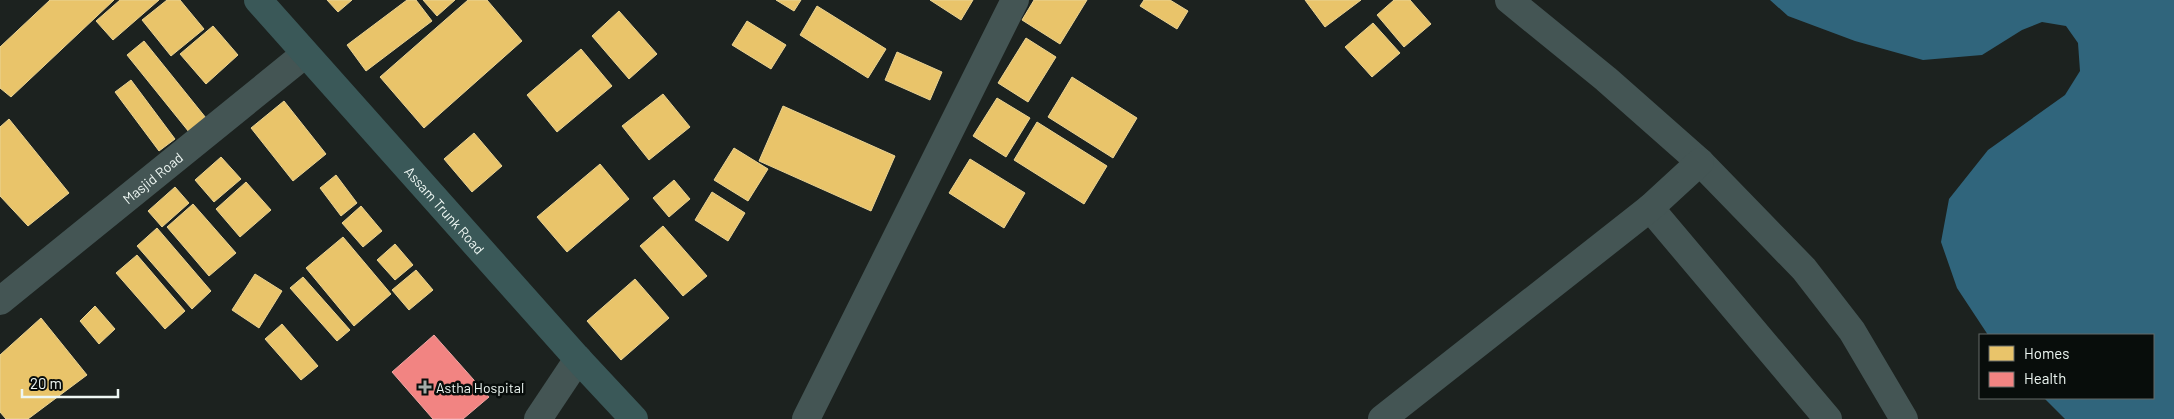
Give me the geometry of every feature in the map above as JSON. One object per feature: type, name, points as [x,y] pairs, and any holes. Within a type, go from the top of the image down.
[{"type":"main road","name":"Assam Trunk Road","points":[[258,0],[578,359],[634,419]]},
{"type":"street","points":[[806,419],[1015,0]]},
{"type":"street","points":[[1510,0],[1606,79],[1700,162],[1804,269],[1852,331],[1904,419]]},
{"type":"street","name":"Masjid Road","points":[[0,301],[305,54]]},
{"type":"street","points":[[1382,419],[1650,208],[1700,162]]},
{"type":"street","points":[[1650,208],[1828,419]]},
{"type":"street","points":[[538,419],[578,359]]},
{"type":"water","points":[[1770,0],[2174,0],[2174,419],[2065,419],[2045,399],[2154,399],[2154,334],[1987,334],[1957,288],[1941,242],[1949,199],[1988,150],[2065,95],[2080,71],[2078,43],[2066,26],[2042,22],[2022,30],[1982,55],[1923,60],[1855,41],[1788,16]]},
{"type":"building: Homes","points":[[50,0],[114,0],[11,97],[0,88],[0,47]]},
{"type":"building: Homes","points":[[120,0],[159,0],[113,40],[96,21]]},
{"type":"building: Homes","points":[[167,0],[180,0],[204,29],[171,56],[142,20]]},
{"type":"building: Homes","points":[[327,0],[352,0],[338,12]]},
{"type":"building: Homes","points":[[407,0],[416,0],[432,21],[366,71],[347,45]]},
{"type":"building: Homes","points":[[423,0],[455,0],[437,16]]},
{"type":"building: Homes","points":[[468,0],[487,0],[522,41],[424,128],[380,77]]},
{"type":"building: Homes","points":[[776,0],[801,0],[794,11]]},
{"type":"building: Homes","points":[[930,0],[973,0],[961,20]]},
{"type":"building: Homes","points":[[1034,0],[1087,0],[1060,44],[1022,20]]},
{"type":"building: Homes","points":[[1144,0],[1170,0],[1188,11],[1177,29],[1140,6]]},
{"type":"building: Homes","points":[[1305,0],[1361,0],[1325,27]]},
{"type":"building: Homes","points":[[1394,0],[1410,0],[1431,24],[1404,47],[1377,15]]},
{"type":"building: Homes","points":[[817,6],[886,49],[868,78],[800,35]]},
{"type":"building: Homes","points":[[619,11],[657,54],[629,79],[592,36]]},
{"type":"building: Homes","points":[[747,21],[786,45],[771,69],[732,45]]},
{"type":"building: Homes","points":[[1373,23],[1400,53],[1372,77],[1345,47]]},
{"type":"building: Homes","points":[[213,26],[238,55],[206,84],[180,54]]},
{"type":"building: Homes","points":[[1026,38],[1056,57],[1028,102],[998,83]]},
{"type":"building: Homes","points":[[144,41],[206,118],[189,132],[127,55]]},
{"type":"building: Homes","points":[[581,49],[612,86],[557,132],[527,95]]},
{"type":"building: Homes","points":[[897,52],[942,72],[930,100],[885,80]]},
{"type":"building: Homes","points":[[1072,77],[1137,118],[1113,158],[1048,117]]},
{"type":"building: Homes","points":[[131,80],[175,139],[159,151],[115,92]]},
{"type":"building: Homes","points":[[663,94],[690,127],[649,160],[622,126]]},
{"type":"building: Homes","points":[[997,98],[1030,118],[1006,157],[973,136]]},
{"type":"building: Homes","points":[[284,101],[326,154],[293,181],[251,128]]},
{"type":"building: Homes","points":[[783,106],[895,156],[871,211],[759,161]]},
{"type":"building: Homes","points":[[9,119],[69,193],[28,226],[0,196],[0,127]]},
{"type":"building: Homes","points":[[1037,122],[1107,166],[1084,204],[1014,160]]},
{"type":"building: Homes","points":[[474,133],[502,166],[472,192],[444,159]]},
{"type":"building: Homes","points":[[734,148],[768,169],[748,201],[714,180]]},
{"type":"building: Homes","points":[[221,157],[241,179],[214,202],[195,180]]},
{"type":"building: Homes","points":[[970,159],[1025,193],[1004,228],[949,193]]},
{"type":"building: Homes","points":[[600,164],[629,199],[567,252],[537,217]]},
{"type":"building: Homes","points":[[336,175],[357,203],[341,216],[320,188]]},
{"type":"building: Homes","points":[[674,180],[690,199],[669,217],[653,198]]},
{"type":"building: Homes","points":[[246,182],[271,210],[240,237],[216,209]]},
{"type":"building: Homes","points":[[175,187],[189,203],[162,227],[148,211]]},
{"type":"building: Homes","points":[[712,192],[745,213],[728,241],[695,220]]},
{"type":"building: Homes","points":[[193,204],[236,253],[209,276],[167,227]]},
{"type":"building: Homes","points":[[361,206],[382,231],[363,247],[342,223]]},
{"type":"building: Homes","points":[[663,226],[707,276],[683,296],[640,246]]},
{"type":"building: Homes","points":[[157,228],[211,291],[192,309],[137,246]]},
{"type":"building: Homes","points":[[343,237],[391,294],[354,326],[306,268]]},
{"type":"building: Homes","points":[[395,244],[413,265],[395,280],[377,260]]},
{"type":"building: Homes","points":[[137,255],[185,311],[165,329],[116,273]]},
{"type":"building: Homes","points":[[416,270],[433,290],[409,310],[392,290]]},
{"type":"building: Homes","points":[[255,274],[282,291],[259,328],[232,310]]},
{"type":"building: Homes","points":[[303,277],[350,330],[337,341],[290,288]]},
{"type":"building: Homes","points":[[635,279],[669,318],[621,360],[587,321]]},
{"type":"building: Homes","points":[[95,306],[115,329],[99,344],[80,321]]},
{"type":"building: Homes","points":[[41,318],[87,375],[28,419],[6,419],[0,412],[0,355]]},
{"type":"building: Homes","points":[[282,324],[318,366],[301,380],[265,339]]},
{"type":"building: Health","points":[[434,335],[489,397],[463,419],[433,419],[392,372]]},
{"type":"place","name":"Astha Hospital","points":[[425,387]]}]
